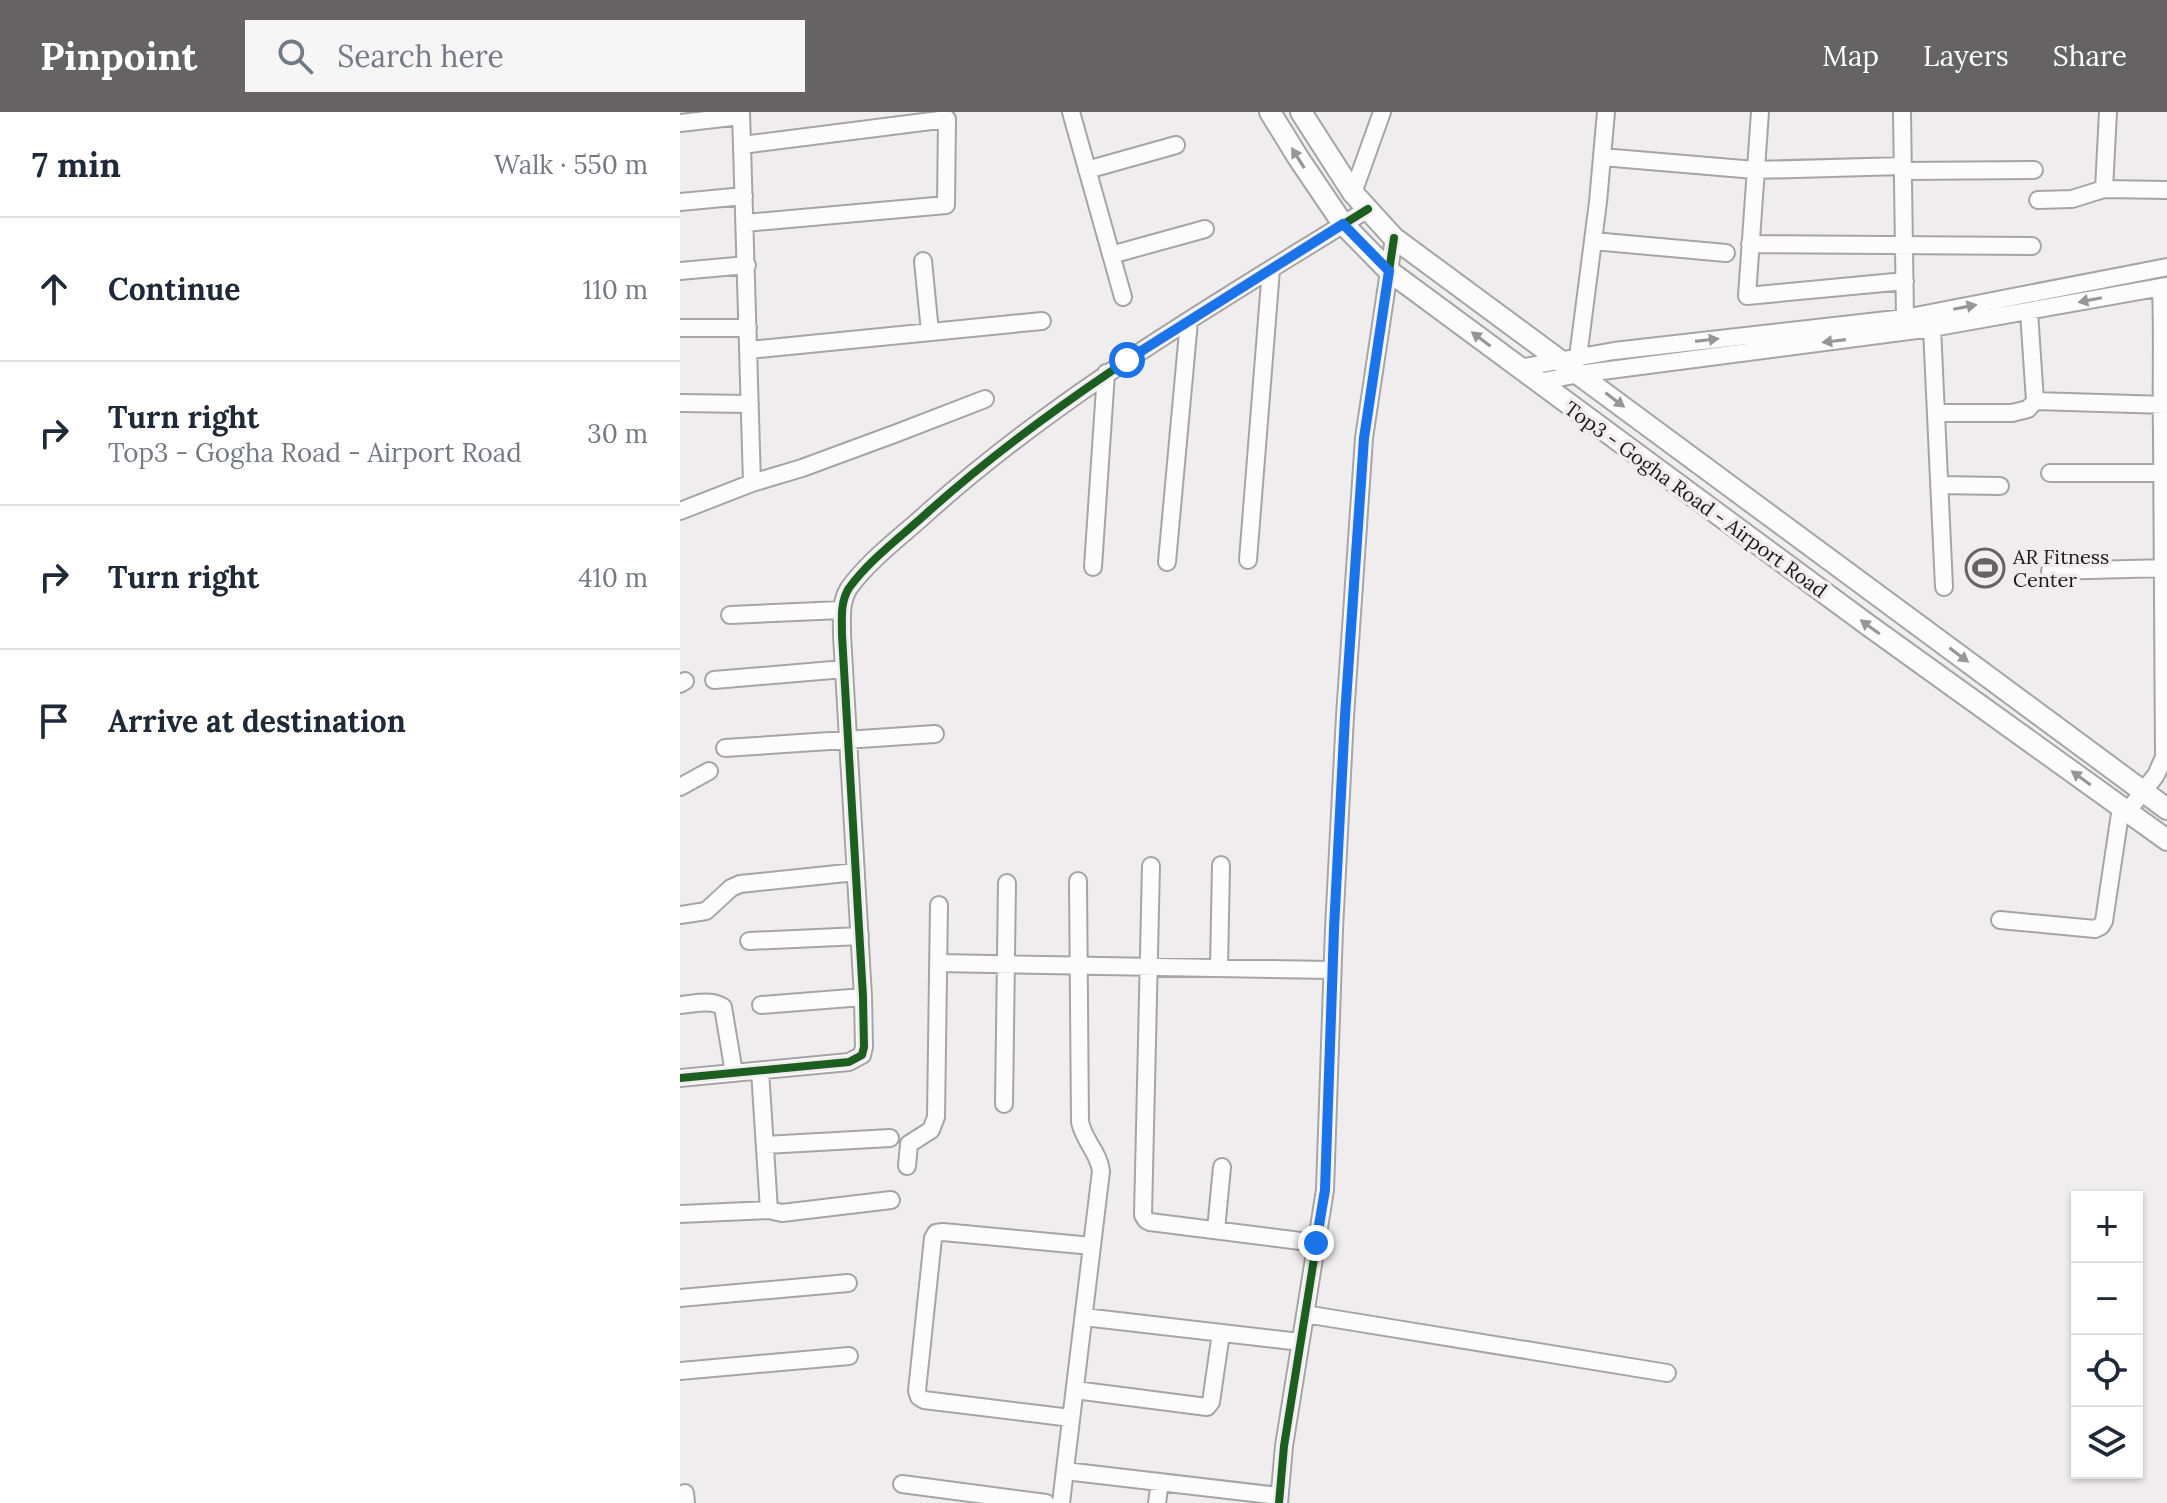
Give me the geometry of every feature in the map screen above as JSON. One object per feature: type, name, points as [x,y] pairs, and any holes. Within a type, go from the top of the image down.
[{"type":"main road","name":"Top3 - Gogha Road - Airport Road","points":[[1270,112],[1343,224],[1389,271],[1868,625],[2167,840]]},
{"type":"main road","points":[[1301,112],[1353,193],[1394,238],[1573,364],[2167,809]]},
{"type":"street","points":[[1071,112],[1123,297]]},
{"type":"street","points":[[1353,193],[1382,112]]},
{"type":"street","points":[[1573,364],[1593,241],[1606,112]]},
{"type":"street","points":[[1760,112],[1747,296],[1905,281]]},
{"type":"street","points":[[1902,112],[1905,318]]},
{"type":"street","points":[[2104,189],[2108,112]]},
{"type":"street","points":[[680,123],[741,114],[752,483]]},
{"type":"street","points":[[742,145],[947,119],[946,205],[745,223]]},
{"type":"street","points":[[1087,170],[1176,145]]},
{"type":"street","points":[[1602,157],[1755,170],[2034,170]]},
{"type":"street","points":[[2038,200],[2072,199],[2104,189],[2167,190]]},
{"type":"street","points":[[680,202],[744,196]]},
{"type":"street","points":[[680,1078],[849,1062],[862,1055],[863,997],[841,610],[848,590],[867,568],[972,473],[1106,373],[1368,209]]},
{"type":"street","points":[[1111,255],[1205,229]]},
{"type":"street","points":[[1065,1471],[1279,1500],[1284,1446],[1325,1190],[1345,716],[1364,438],[1394,238]]},
{"type":"street","points":[[1593,241],[1726,253]]},
{"type":"street","points":[[1750,244],[2032,246]]},
{"type":"street","points":[[923,261],[930,332]]},
{"type":"street","points":[[680,271],[747,265]]},
{"type":"street","points":[[1539,382],[1573,364],[1704,340],[1905,318],[2167,267]]},
{"type":"street","points":[[1248,560],[1271,269]]},
{"type":"street","points":[[1519,368],[1932,328],[2164,286],[2164,757],[2160,769],[2143,792],[2124,810],[2101,926],[2095,929],[2000,920]]},
{"type":"street","points":[[1936,413],[2012,413],[2028,409],[2035,401],[2029,312]]},
{"type":"street","points":[[749,350],[1042,321]]},
{"type":"street","points":[[1167,562],[1189,321]]},
{"type":"street","points":[[680,328],[748,328]]},
{"type":"street","points":[[1932,328],[1944,587]]},
{"type":"street","points":[[1093,567],[1106,373]]},
{"type":"street","points":[[680,511],[985,399]]},
{"type":"street","points":[[2035,401],[2164,405]]},
{"type":"street","points":[[680,403],[750,404]]},
{"type":"street","points":[[2050,473],[2165,473]]},
{"type":"street","points":[[1939,485],[2000,486]]},
{"type":"street","points":[[2050,571],[2165,568]]},
{"type":"street","points":[[730,615],[841,610]]},
{"type":"street","points":[[714,680],[844,669]]},
{"type":"street","points":[[725,748],[935,734]]},
{"type":"street","points":[[680,787],[709,771]]},
{"type":"street","points":[[1219,968],[1221,865]]},
{"type":"street","points":[[1151,866],[1143,1215],[1150,1222],[1316,1243]]},
{"type":"street","points":[[680,915],[706,911],[731,888],[740,884],[856,872]]},
{"type":"street","points":[[1061,1503],[1101,1171],[1080,1122],[1078,881]]},
{"type":"street","points":[[1004,1104],[1007,883]]},
{"type":"street","points":[[907,1166],[909,1144],[931,1130],[936,1117],[939,905]]},
{"type":"street","points":[[749,941],[860,936]]},
{"type":"street","points":[[938,963],[1332,970]]},
{"type":"street","points":[[761,1005],[863,997]]},
{"type":"street","points":[[680,1005],[711,1002],[723,1007],[734,1073]]},
{"type":"street","points":[[760,1071],[769,1210]]},
{"type":"street","points":[[765,1145],[890,1138]]},
{"type":"street","points":[[1216,1230],[1222,1167]]},
{"type":"street","points":[[680,1214],[769,1210],[782,1213],[891,1200]]},
{"type":"street","points":[[1071,1418],[919,1397],[917,1391],[933,1238],[936,1233],[943,1232],[1092,1246]]},
{"type":"street","points":[[680,1298],[848,1283]]},
{"type":"street","points":[[1305,1314],[1667,1373]]},
{"type":"street","points":[[1084,1317],[1300,1342]]},
{"type":"street","points":[[1075,1390],[1207,1407],[1211,1402],[1221,1333]]},
{"type":"street","points":[[680,1371],[849,1356]]},
{"type":"street","points":[[1157,1503],[1160,1482]]},
{"type":"street","points":[[902,1484],[1046,1503]]},
{"type":"cycle path","points":[[680,1078],[849,1062],[862,1055],[863,997],[842,623],[844,599],[857,577],[979,469],[1086,389],[1197,315],[1368,209]]},
{"type":"cycle path","points":[[1279,1503],[1284,1446],[1325,1190],[1345,716],[1364,438],[1394,238]]},
{"type":"place","name":"AR Fitness Center","points":[[1985,568]]},
{"type":"route","points":[[1127,360],[1343,224],[1389,271],[1364,438],[1345,716],[1325,1190],[1316,1243]]}]
